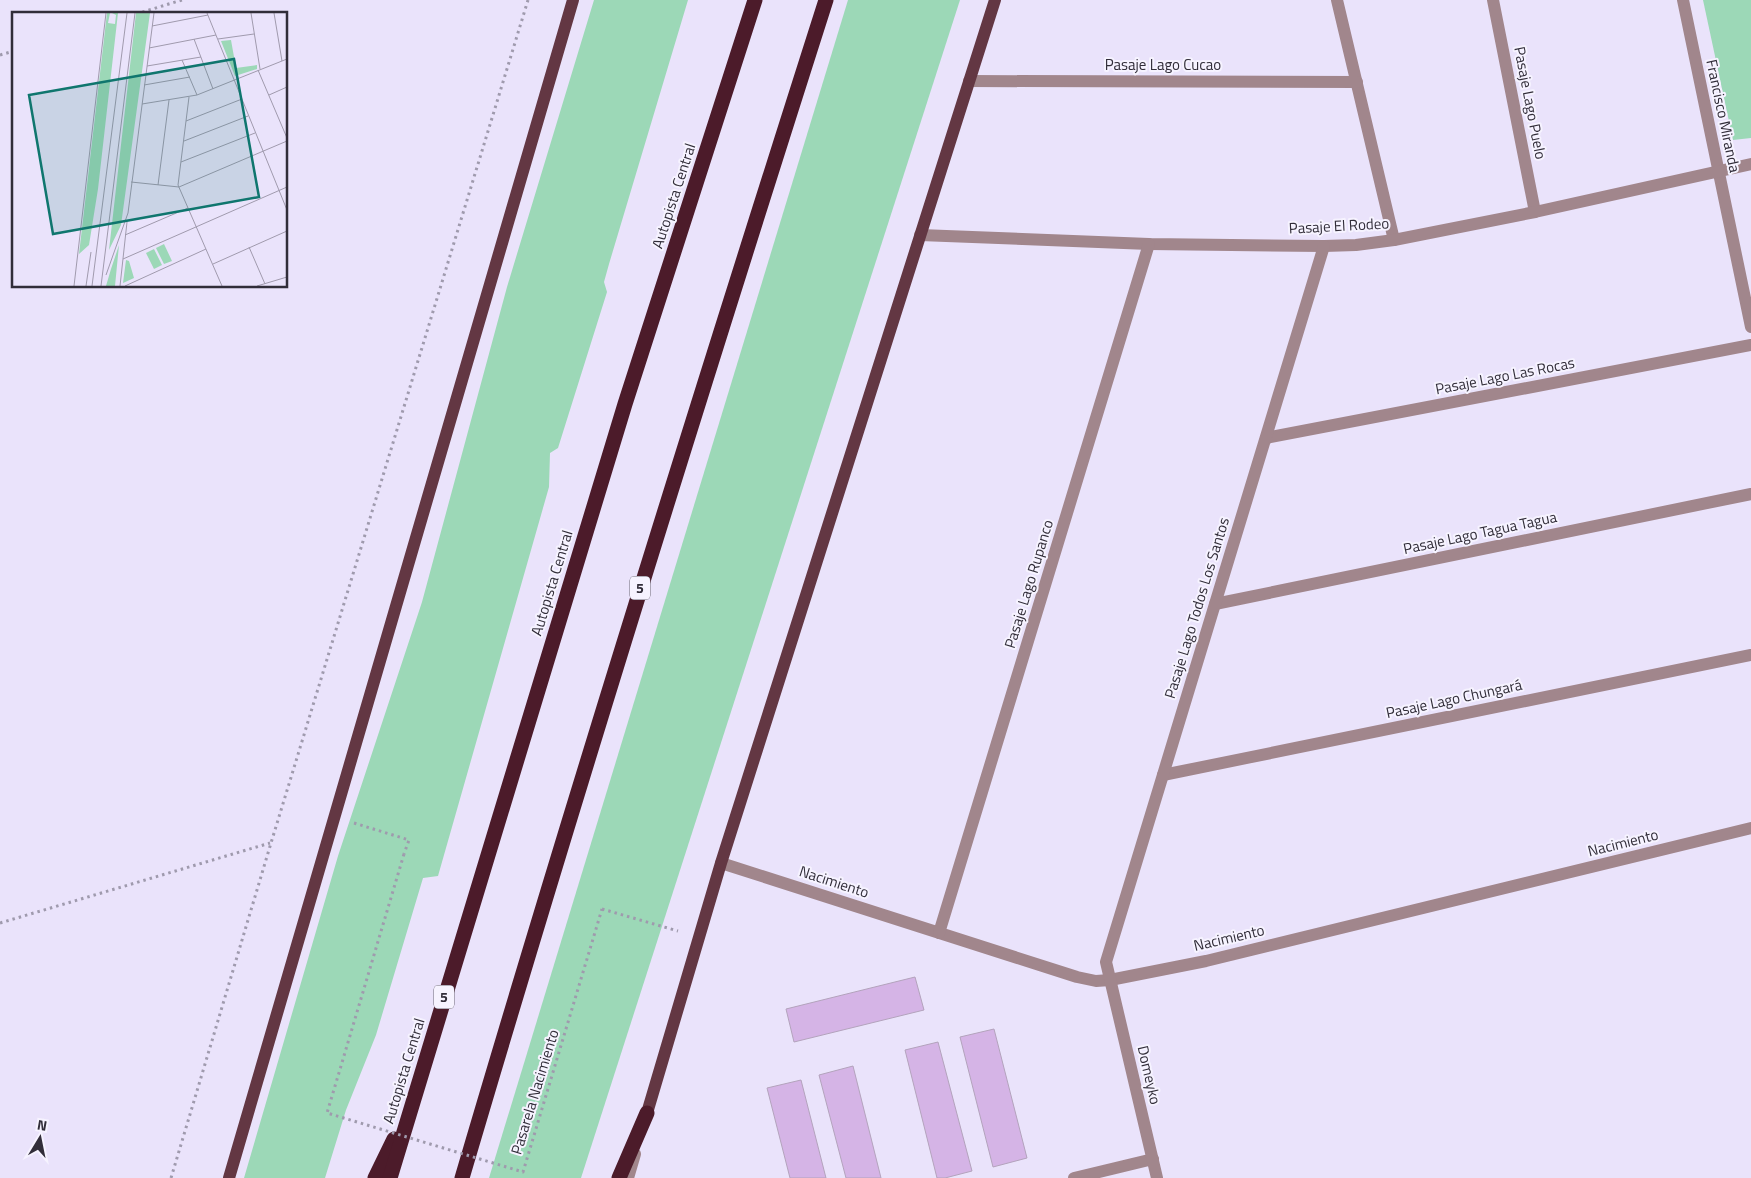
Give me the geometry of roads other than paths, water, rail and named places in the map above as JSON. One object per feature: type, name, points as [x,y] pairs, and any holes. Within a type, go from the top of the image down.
[{"type":"highway","name":"Autopista Central","points":[[390,1178],[625,404],[755,0]]},
{"type":"highway","name":"5","points":[[462,1178],[588,755],[700,394],[826,0]]},
{"type":"highway","points":[[375,1178],[412,1102]]},
{"type":"highway","points":[[619,1178],[647,1114]]},
{"type":"main road","points":[[229,1178],[573,0]]},
{"type":"main road","points":[[647,1114],[722,863],[995,0]]},
{"type":"street","points":[[1337,0],[1394,240]]},
{"type":"street","name":"Pasaje Lago Puelo","points":[[1493,0],[1535,212]]},
{"type":"street","name":"Francisco Miranda","points":[[1682,0],[1751,327]]},
{"type":"street","name":"Pasaje Lago Cucao","points":[[969,81],[1357,82]]},
{"type":"street","name":"Pasaje El Rodeo","points":[[920,236],[1149,244],[1356,245],[1394,240],[1535,212],[1751,164]]},
{"type":"street","name":"Pasaje Lago Rupanco","points":[[939,933],[1149,244]]},
{"type":"street","name":"Pasaje Lago Todos Los Santos","points":[[1110,980],[1106,962],[1324,246]]},
{"type":"street","name":"Pasaje Lago Las Rocas","points":[[1266,438],[1751,345]]},
{"type":"street","name":"Pasaje Lago Tagua Tagua","points":[[1215,604],[1751,494]]},
{"type":"street","name":"Pasaje Lago Chungará","points":[[1163,775],[1751,655]]},
{"type":"street","name":"Nacimiento","points":[[722,863],[1077,977],[1096,981],[1110,980],[1216,959],[1751,828]]},
{"type":"street","name":"Domeyko","points":[[1110,980],[1157,1178]]},
{"type":"street","points":[[628,1178],[647,1114]]},
{"type":"street","points":[[1074,1178],[1152,1159]]}]
